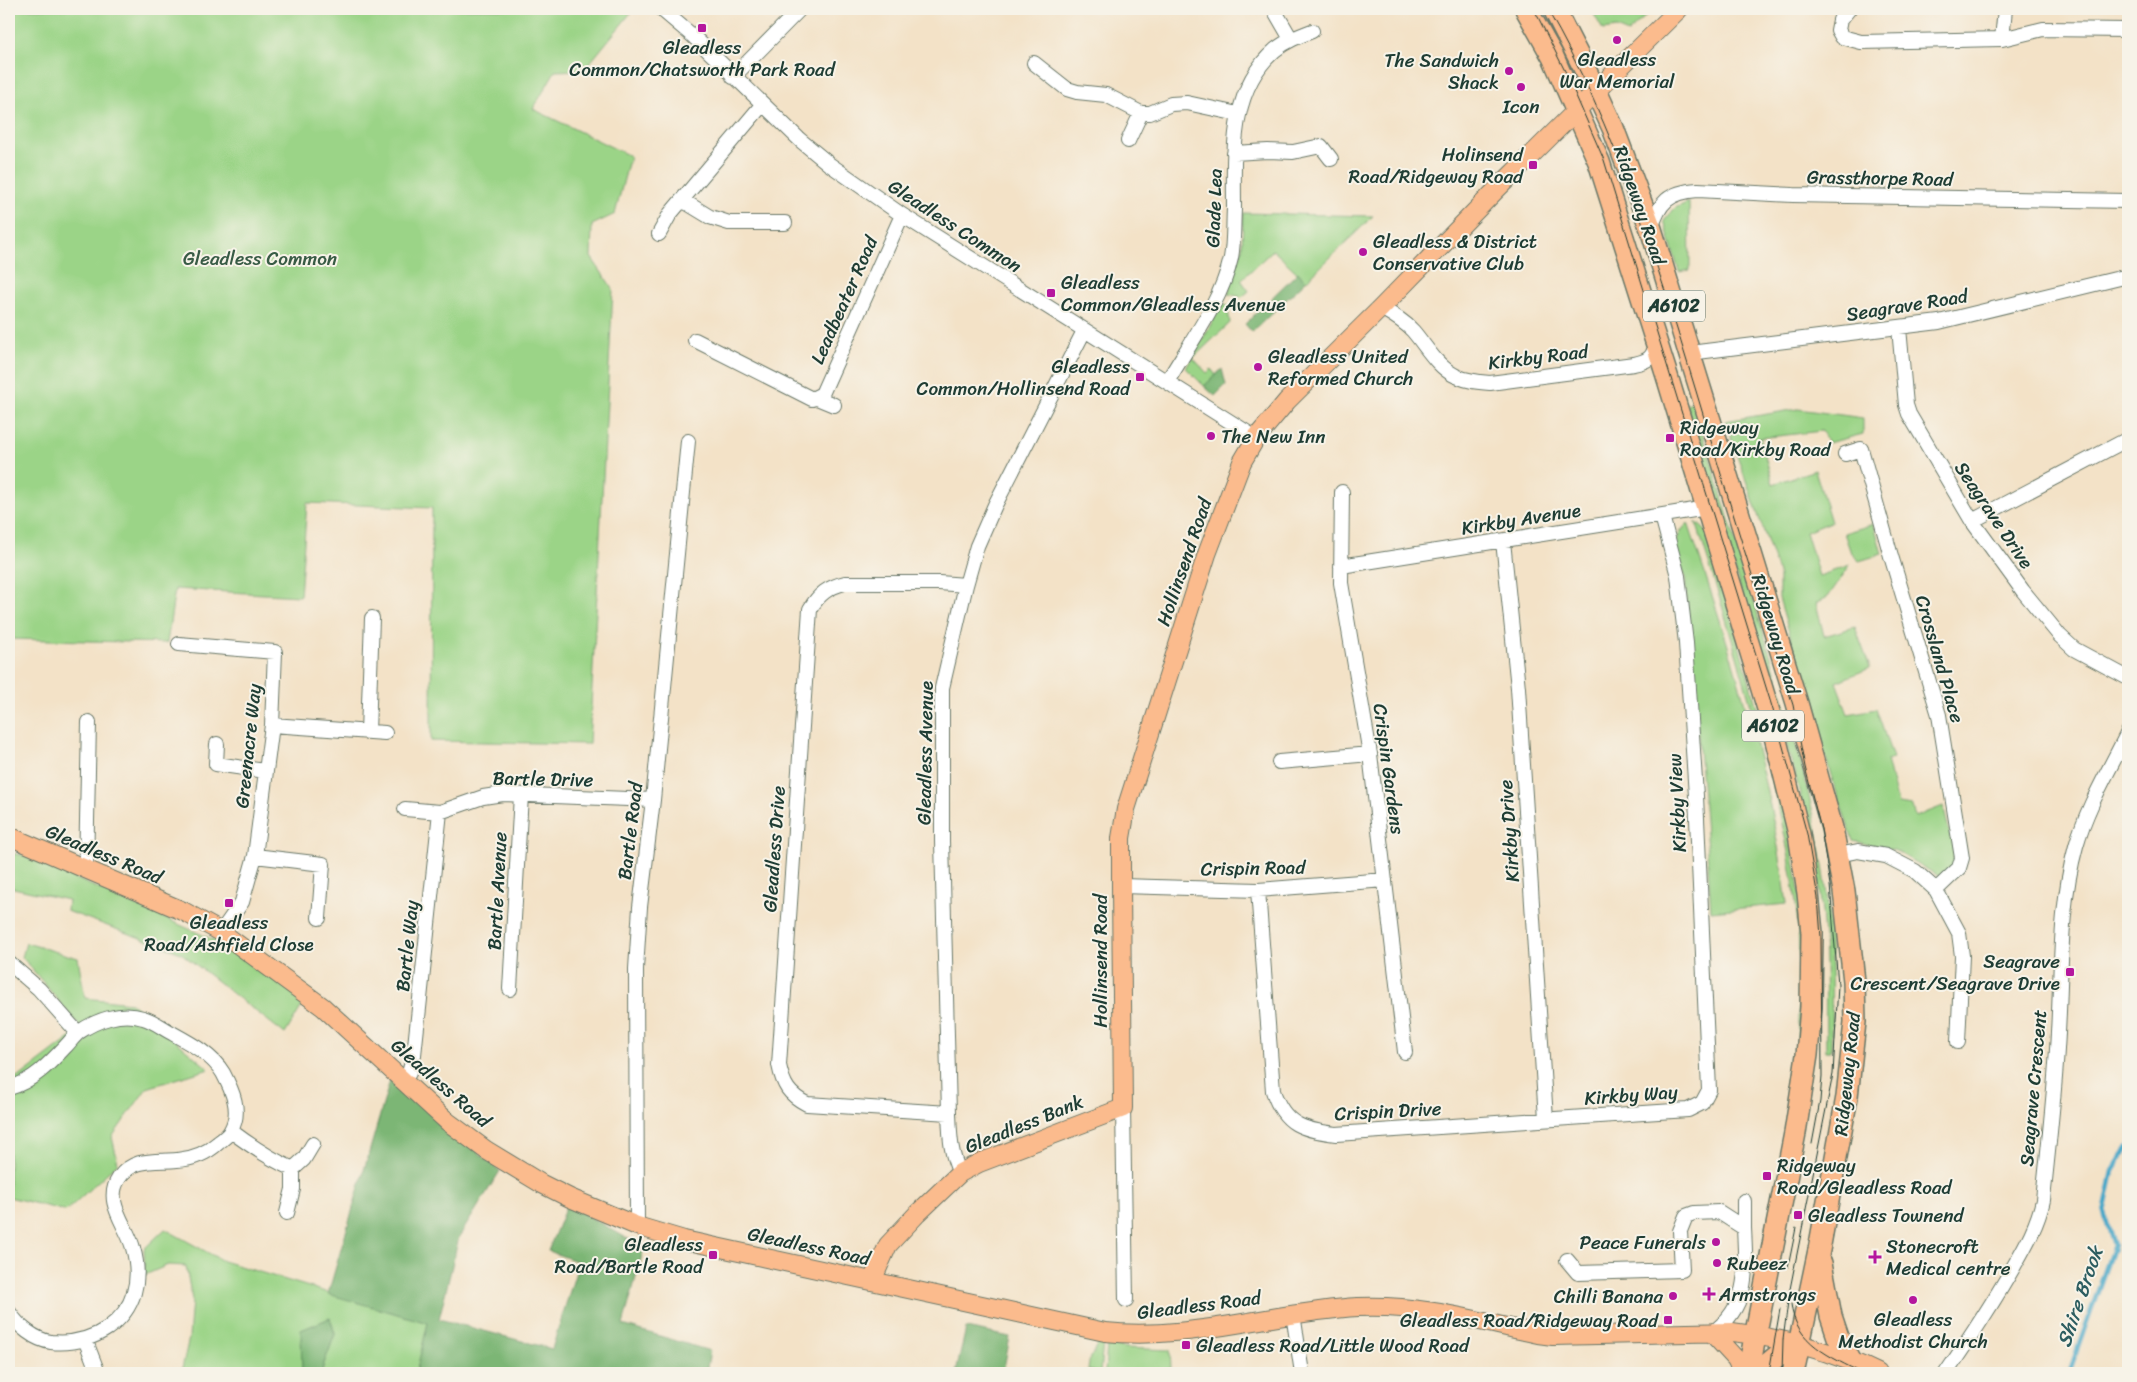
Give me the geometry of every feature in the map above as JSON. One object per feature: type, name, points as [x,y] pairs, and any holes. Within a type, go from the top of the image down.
[{"type":"highway","name":"Ridgeway Road","points":[[1526,9],[1553,57],[1602,170],[1769,712],[1786,773],[1799,834],[1812,933],[1811,1007],[1801,1100],[1748,1373]]},
{"type":"highway","name":"Ridgeway Road","points":[[1554,9],[1596,91],[1621,147],[1651,229],[1797,703],[1838,855],[1850,935],[1854,1022],[1847,1097],[1819,1250],[1793,1373]]},
{"type":"highway","points":[[1819,1250],[1831,1316],[1838,1337],[1850,1360]]},
{"type":"highway","points":[[1757,1373],[1782,1352],[1799,1344]]},
{"type":"main road","name":"Hollinsend Road","points":[[1123,1108],[1121,838],[1126,808],[1207,554],[1242,462],[1256,438],[1287,401],[1679,9]]},
{"type":"main road","name":"Gleadless Road","points":[[9,836],[183,912],[221,932],[323,1007],[448,1122],[486,1150],[556,1191],[637,1226],[692,1242],[1070,1325],[1130,1335],[1206,1329],[1293,1314],[1360,1307],[1390,1308],[1436,1311],[1553,1336],[1712,1333],[1755,1335],[1799,1344],[1850,1360],[1878,1373]]},
{"type":"main road","name":"Gleadless Bank","points":[[872,1281],[888,1245],[960,1173],[979,1163],[1123,1108]]},
{"type":"main road","points":[[1712,1333],[1736,1359],[1743,1373]]},
{"type":"street","name":"Gleadless Common","points":[[661,9],[694,37],[762,105],[828,164],[902,216],[1256,438]]},
{"type":"street","points":[[733,77],[800,9]]},
{"type":"street","points":[[1849,9],[1840,20],[1838,30],[1842,37],[1855,41],[2002,39],[2017,37],[2043,29],[2128,30]]},
{"type":"street","points":[[2002,39],[2005,9]]},
{"type":"street","points":[[1276,13],[1291,39]]},
{"type":"street","name":"Glade Lea","points":[[1167,382],[1213,306],[1231,258],[1234,153],[1238,114],[1244,94],[1262,63],[1276,49],[1291,39],[1312,31]]},
{"type":"street","points":[[1034,63],[1067,89],[1106,95],[1141,113],[1150,112],[1171,104],[1187,103],[1238,114]]},
{"type":"street","points":[[659,234],[670,214],[762,105]]},
{"type":"street","points":[[1128,141],[1141,113]]},
{"type":"street","points":[[1234,153],[1293,152],[1321,146],[1331,159]]},
{"type":"street","name":"Grassthorpe Road","points":[[1651,229],[1658,210],[1666,200],[1686,191],[1793,195],[2128,201]]},
{"type":"street","points":[[682,200],[710,218],[729,223],[785,223]]},
{"type":"street","name":"Leadbeater Road","points":[[817,398],[822,394],[902,216]]},
{"type":"street","name":"Seagrave Road","points":[[1690,353],[1939,322],[2128,276]]},
{"type":"street","name":"Kirkby Road","points":[[1381,308],[1412,330],[1442,367],[1454,376],[1470,381],[1490,383],[1616,367],[1647,361],[1654,354],[1656,344]]},
{"type":"street","name":"Seagrave Drive","points":[[1899,328],[1906,404],[1909,414],[1972,521],[2060,636],[2074,649],[2128,678]]},
{"type":"street","name":"Gleadless Avenue","points":[[960,1173],[951,1147],[949,1113],[942,841],[942,688],[946,665],[977,546],[995,505],[1084,331]]},
{"type":"street","points":[[695,340],[812,398],[817,398],[834,406]]},
{"type":"street","points":[[1972,521],[2128,439]]},
{"type":"street","name":"Bartle Road","points":[[637,1226],[636,969],[640,907],[654,800],[688,441]]},
{"type":"street","name":"Crossland Place","points":[[1844,454],[1862,450],[1891,556],[1939,716],[1962,858],[1959,868],[1936,890]]},
{"type":"street","name":"Crispin Gardens","points":[[1342,492],[1341,566],[1343,599],[1370,754],[1405,1052]]},
{"type":"street","name":"Kirkby Avenue","points":[[1341,566],[1707,508]]},
{"type":"street","name":"Kirkby View","points":[[1662,516],[1678,576],[1686,643],[1696,796],[1709,1090]]},
{"type":"street","name":"Kirkby Drive","points":[[1503,541],[1518,688],[1546,1120]]},
{"type":"street","name":"Gleadless Drive","points":[[949,1113],[807,1104],[795,1098],[786,1089],[779,1065],[810,609],[824,591],[833,585],[845,583],[939,583],[966,585]]},
{"type":"street","points":[[368,732],[372,618]]},
{"type":"street","name":"Greenacre Way","points":[[179,644],[275,652],[272,725],[255,856],[242,902],[221,932]]},
{"type":"street","points":[[86,870],[89,722]]},
{"type":"street","points":[[272,725],[385,733]]},
{"type":"street","name":"Seagrave Crescent","points":[[1946,1373],[1991,1307],[2040,1215],[2056,1059],[2061,970],[2070,879],[2076,845],[2089,811],[2128,732]]},
{"type":"street","points":[[218,744],[216,764],[265,771]]},
{"type":"street","points":[[1279,762],[1370,754]]},
{"type":"street","name":"Bartle Drive","points":[[405,808],[440,812],[483,797],[503,794],[654,800]]},
{"type":"street","name":"Bartle Avenue","points":[[510,989],[522,795]]},
{"type":"street","name":"Bartle Way","points":[[403,1081],[410,1073],[414,1055],[440,812]]},
{"type":"street","points":[[1838,855],[1858,851],[1886,856],[1915,871],[1936,890],[1959,933],[1962,956],[1958,1042]]},
{"type":"street","points":[[255,856],[322,864],[319,918]]},
{"type":"street","name":"Crispin Road","points":[[1121,886],[1258,890],[1385,880]]},
{"type":"street","name":"Crispin Drive","points":[[1258,890],[1272,1090],[1278,1106],[1286,1116],[1299,1126],[1314,1131],[1336,1134],[1546,1120]]},
{"type":"street","points":[[9,963],[39,989],[78,1033]]},
{"type":"street","points":[[9,1088],[30,1079],[52,1060],[78,1033],[112,1016],[130,1015],[145,1018],[185,1040],[210,1057],[221,1070],[236,1102],[236,1117],[231,1130],[207,1152],[179,1160],[144,1161],[130,1167],[114,1185],[113,1197],[116,1210],[133,1248],[137,1279],[135,1294],[128,1308],[118,1321],[103,1331],[85,1339],[61,1343],[40,1340],[26,1330],[9,1312]]},
{"type":"street","name":"Kirkby Way","points":[[1546,1120],[1688,1110],[1702,1103],[1709,1090]]},
{"type":"street","name":"Hollinsend Road","points":[[1123,1108],[1126,1300]]},
{"type":"street","points":[[231,1130],[255,1149],[293,1169]]},
{"type":"street","points":[[287,1213],[293,1189],[293,1169],[304,1159],[313,1144]]},
{"type":"street","points":[[1712,1333],[1730,1318],[1742,1289],[1746,1272],[1744,1201]]},
{"type":"street","points":[[1567,1260],[1578,1273],[1682,1270],[1680,1231],[1686,1216],[1694,1213],[1719,1212],[1744,1228]]},
{"type":"street","points":[[1293,1314],[1302,1373]]},
{"type":"street","points":[[85,1339],[98,1373]]},
{"type":"green space","name":"Gleadless Common","points":[[9,9],[634,9],[584,70],[555,71],[533,109],[630,156],[615,214],[592,225],[591,257],[613,289],[589,744],[431,741],[432,508],[307,503],[300,596],[175,589],[167,643],[9,639]]},
{"type":"green space","points":[[1591,9],[1653,9],[1628,33],[1616,28],[1603,30]]},
{"type":"green space","points":[[1689,202],[1690,270],[1679,272],[1664,221],[1675,208]]},
{"type":"green space","points":[[1243,213],[1373,216],[1306,281],[1273,250],[1241,280],[1249,291],[1242,297],[1228,294],[1242,249]]},
{"type":"green space","points":[[1298,272],[1306,281],[1252,332],[1245,324]]},
{"type":"green space","points":[[1223,303],[1230,308],[1228,310],[1230,323],[1193,358],[1207,373],[1211,369],[1216,375],[1204,386],[1186,368]]},
{"type":"green space","points":[[1222,369],[1226,385],[1215,396],[1204,386]]},
{"type":"green space","points":[[1693,402],[1770,654],[1804,774],[1818,835],[1827,896],[1830,935],[1831,1051],[1826,1051],[1825,953],[1822,914],[1818,878],[1809,832],[1794,771],[1686,404]]},
{"type":"green space","points":[[1798,409],[1863,418],[1863,434],[1828,443],[1822,431],[1760,438],[1773,484],[1815,470],[1831,522],[1806,532],[1819,576],[1850,565],[1828,597],[1816,603],[1824,636],[1855,627],[1870,668],[1836,682],[1848,714],[1876,709],[1893,758],[1887,760],[1898,804],[1912,806],[1915,817],[1943,806],[1957,863],[1947,881],[1894,850],[1853,841],[1833,782],[1779,598],[1779,577],[1775,563],[1725,421]]},
{"type":"green space","points":[[1696,522],[1707,532],[1786,810],[1801,903],[1803,991],[1797,1060],[1799,943],[1796,904],[1789,857],[1761,742]]},
{"type":"green space","points":[[1688,523],[1747,711],[1780,855],[1787,904],[1711,911],[1685,577],[1677,548],[1678,536]]},
{"type":"green space","points":[[1874,524],[1882,554],[1859,561],[1851,553],[1844,533]]},
{"type":"green space","points":[[9,853],[23,855],[243,953],[305,1001],[285,1034],[181,953],[67,911],[68,900],[9,887]]},
{"type":"green space","points":[[26,943],[78,958],[85,998],[131,1003],[209,1069],[147,1088],[112,1137],[118,1163],[66,1211],[9,1197],[9,1076],[19,1077],[82,1029],[22,957]]},
{"type":"green space","points":[[391,1077],[500,1171],[459,1237],[439,1319],[552,1349],[579,1262],[548,1251],[567,1204],[644,1248],[623,1325],[710,1351],[706,1373],[416,1373],[428,1323],[328,1294]]},
{"type":"green space","points":[[165,1229],[223,1261],[428,1323],[416,1373],[322,1373],[335,1334],[330,1318],[302,1330],[302,1373],[181,1373],[189,1338],[192,1300],[186,1266],[168,1265],[145,1275],[144,1249]]},
{"type":"green space","points":[[330,1318],[335,1334],[322,1373],[302,1373],[301,1330]]},
{"type":"green space","points":[[966,1328],[1010,1337],[1003,1373],[956,1373]]},
{"type":"green space","points":[[1099,1343],[1103,1343],[1100,1373],[1088,1370],[1090,1357]]},
{"type":"green space","points":[[1107,1344],[1125,1348],[1170,1350],[1171,1369],[1105,1373]]},
{"type":"waterway","name":"Shire Brook","points":[[2069,1373],[2114,1245],[2104,1213],[2113,1171],[2128,1147]]},
{"type":"tram line","points":[[1534,9],[1566,73],[1604,160],[1773,710],[1807,834],[1818,898],[1821,937],[1822,1076],[1820,1101],[1812,1144]]},
{"type":"tram line","points":[[1547,9],[1572,54],[1594,100],[1614,148],[1649,244],[1793,705],[1805,767],[1821,829],[1830,885],[1838,985],[1833,1074],[1789,1294],[1783,1340],[1782,1373]]},
{"type":"tram line","points":[[1788,1267],[1796,1228]]},
{"type":"tram line","points":[[1791,1304],[1799,1329],[1807,1339],[1838,1361],[1862,1373]]},
{"type":"tram line","points":[[1769,1373],[1780,1309]]},
{"type":"place","name":"Gleadless Common/Chatsworth Park Road","points":[[702,28]]},
{"type":"place","name":"Gleadless War Memorial","points":[[1617,40]]},
{"type":"place","name":"The Sandwich Shack","points":[[1509,71]]},
{"type":"place","name":"Icon","points":[[1521,87]]},
{"type":"place","name":"Holinsend Road/Ridgeway Road","points":[[1533,165]]},
{"type":"place","name":"Gleadless & District Conservative Club","points":[[1363,252]]},
{"type":"place","name":"Gleadless Common/Gleadless Avenue","points":[[1051,293]]},
{"type":"place","name":"Gleadless United Reformed Church","points":[[1258,367]]},
{"type":"place","name":"Gleadless Common/Hollinsend Road","points":[[1140,377]]},
{"type":"place","name":"The New Inn","points":[[1211,436]]},
{"type":"place","name":"Ridgeway Road/Kirkby Road","points":[[1670,438]]},
{"type":"place","name":"Gleadless Road/Ashfield Close","points":[[229,903]]},
{"type":"place","name":"Seagrave Crescent/Seagrave Drive","points":[[2070,972]]},
{"type":"place","name":"Ridgeway Road/Gleadless Road","points":[[1767,1176]]},
{"type":"place","name":"Gleadless Townend","points":[[1798,1215]]},
{"type":"place","name":"Peace Funerals","points":[[1716,1242]]},
{"type":"place","name":"Gleadless Road/Bartle Road","points":[[713,1255]]},
{"type":"place","name":"Stonecroft Medical centre","points":[[1875,1257]]},
{"type":"place","name":"Rubeez","points":[[1717,1263]]},
{"type":"place","name":"Armstrongs","points":[[1709,1294]]},
{"type":"place","name":"Chilli Banana","points":[[1673,1296]]},
{"type":"place","name":"Gleadless Methodist Church","points":[[1913,1300]]},
{"type":"place","name":"Gleadless Road/Ridgeway Road","points":[[1668,1320]]},
{"type":"place","name":"Gleadless Road/Little Wood Road","points":[[1186,1345]]}]
